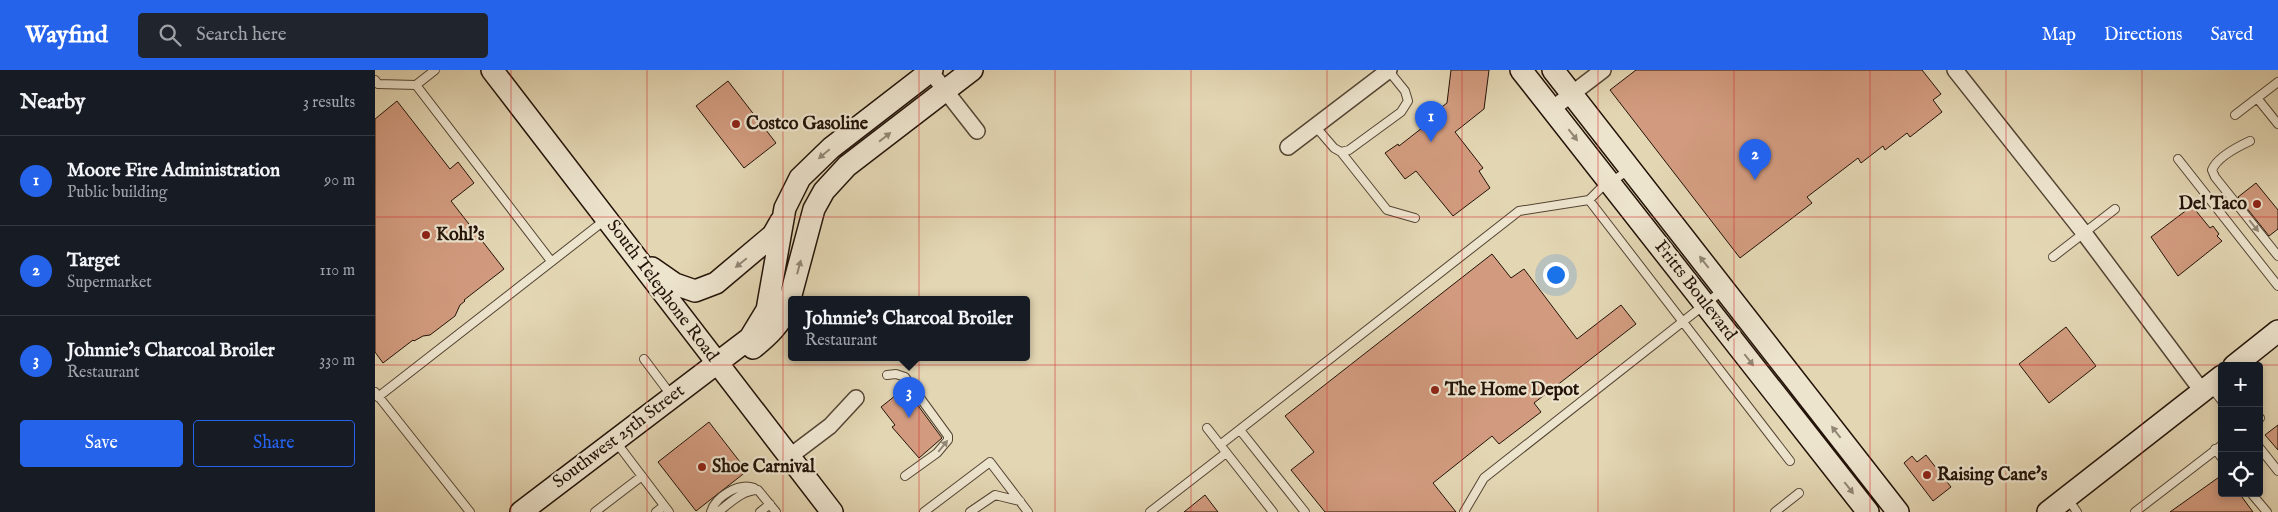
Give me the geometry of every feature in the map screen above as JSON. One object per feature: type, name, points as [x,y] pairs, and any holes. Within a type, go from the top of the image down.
[{"type":"street","name":"South Telephone Road","points":[[492,70],[832,512]]},
{"type":"street","points":[[637,259],[675,284],[695,291],[716,283],[773,235],[795,186],[812,164],[933,70],[977,131]]},
{"type":"street","points":[[791,296],[814,209],[834,178],[972,70]]},
{"type":"street","points":[[1288,147],[1388,70]]},
{"type":"street","name":"Fritts Boulevard","points":[[1521,70],[1868,512]]},
{"type":"street","name":"Fritts Boulevard","points":[[1553,70],[1898,512]]},
{"type":"street","points":[[1552,109],[1603,70]]},
{"type":"street","points":[[1955,70],[2084,233],[2214,388],[2072,505],[2048,512]]},
{"type":"street","name":"Southwest 25th Street","points":[[521,512],[750,338],[767,310],[784,214]]},
{"type":"street","points":[[716,363],[743,356],[772,332],[783,318],[788,306]]},
{"type":"street","points":[[2239,362],[2278,331]]},
{"type":"street","points":[[789,457],[830,426],[856,398]]},
{"type":"lane","points":[[376,83],[416,85],[435,70]]},
{"type":"lane","points":[[1341,152],[1349,150],[1401,112],[1408,101],[1405,90],[1388,70]]},
{"type":"lane","points":[[2235,115],[2278,82]]},
{"type":"lane","points":[[416,85],[551,261]]},
{"type":"lane","points":[[2257,98],[2278,122]]},
{"type":"lane","points":[[1315,126],[1334,148],[1341,152],[1387,210],[1415,218]]},
{"type":"lane","points":[[2250,141],[2236,148],[2214,165],[2212,170],[2215,177],[2278,256]]},
{"type":"lane","points":[[2178,159],[2278,286]]},
{"type":"lane","points":[[1220,445],[1519,211],[1589,200],[1610,182],[1631,169]]},
{"type":"lane","points":[[1589,200],[1790,462]]},
{"type":"lane","points":[[2053,257],[2115,209]]},
{"type":"lane","points":[[470,512],[377,394],[607,219]]},
{"type":"lane","points":[[1464,512],[1484,478],[1725,289]]},
{"type":"lane","points":[[644,359],[672,397]]},
{"type":"lane","points":[[887,375],[896,374],[905,377],[948,436],[948,440],[937,453],[905,476]]},
{"type":"lane","points":[[1207,428],[1273,512]]},
{"type":"lane","points":[[1240,430],[1305,512]]},
{"type":"lane","points":[[615,440],[666,509],[656,512]]},
{"type":"lane","points":[[2135,512],[2218,447]]},
{"type":"lane","points":[[2263,452],[2278,471]]},
{"type":"lane","points":[[1150,512],[1227,453]]},
{"type":"lane","points":[[924,512],[991,462],[1028,512]]},
{"type":"lane","points":[[595,512],[642,476]]},
{"type":"lane","points":[[711,512],[714,505],[737,488],[744,486],[758,490],[776,512]]},
{"type":"lane","points":[[718,512],[739,496],[750,490],[758,490]]},
{"type":"lane","points":[[1775,512],[1799,493]]},
{"type":"lane","points":[[970,512],[995,495],[1020,501]]},
{"type":"lane","points":[[2254,497],[2267,512]]},
{"type":"lane","points":[[761,512],[770,504]]},
{"type":"building","points":[[1451,70],[1489,70],[1484,109],[1455,132],[1483,168],[1479,171],[1490,188],[1453,216],[1416,171],[1405,179],[1385,153],[1398,144],[1399,146],[1422,128],[1419,124],[1447,103]]},
{"type":"building","points":[[1636,70],[1922,70],[1941,94],[1933,100],[1942,112],[1910,137],[1907,133],[1885,150],[1883,146],[1861,163],[1858,158],[1807,197],[1812,203],[1740,258],[1610,90]]},
{"type":"building","name":"Costco Gasoline","points":[[728,81],[776,143],[744,168],[696,106]]},
{"type":"building","name":"Kohl's","points":[[397,101],[450,169],[458,162],[474,183],[451,201],[504,269],[464,300],[455,316],[430,335],[413,340],[383,363],[375,352],[375,119]]},
{"type":"building","name":"Del Taco","points":[[2256,183],[2278,210],[2278,229],[2269,236],[2238,197]]},
{"type":"building","points":[[2192,206],[2210,228],[2213,226],[2219,234],[2217,236],[2222,241],[2178,276],[2151,237]]},
{"type":"building","name":"The Home Depot","points":[[1492,254],[1511,278],[1524,269],[1577,339],[1621,305],[1636,324],[1534,403],[1541,412],[1499,444],[1492,436],[1433,483],[1456,512],[1325,512],[1291,470],[1314,452],[1285,416]]},
{"type":"building","points":[[2066,327],[2096,366],[2049,403],[2019,364]]},
{"type":"building","points":[[905,388],[942,438],[919,458],[892,427],[895,425],[881,407]]},
{"type":"building","name":"Shoe Carnival","points":[[709,422],[747,471],[696,511],[658,462]]},
{"type":"building","points":[[2278,425],[2278,450],[2265,435]]},
{"type":"building","name":"Raising Cane's","points":[[1926,455],[1951,487],[1933,501],[1904,463],[1912,456],[1917,462]]},
{"type":"building","points":[[2218,478],[2218,497],[2242,497],[2253,512],[2170,512]]},
{"type":"building","points":[[1205,495],[1218,512],[1184,512]]},
{"type":"place","name":"Costco Gasoline","points":[[736,124]]},
{"type":"place","name":"Moore Fire Administration","points":[[1431,142]]},
{"type":"place","name":"Target","points":[[1755,180]]},
{"type":"place","name":"Del Taco","points":[[2257,204]]},
{"type":"place","name":"Kohl's","points":[[426,235]]},
{"type":"place","name":"The Home Depot","points":[[1435,390]]},
{"type":"place","name":"Johnnie's Charcoal Broiler","points":[[909,418]]},
{"type":"place","name":"Shoe Carnival","points":[[702,467]]},
{"type":"place","name":"Raising Cane's","points":[[1927,475]]}]
